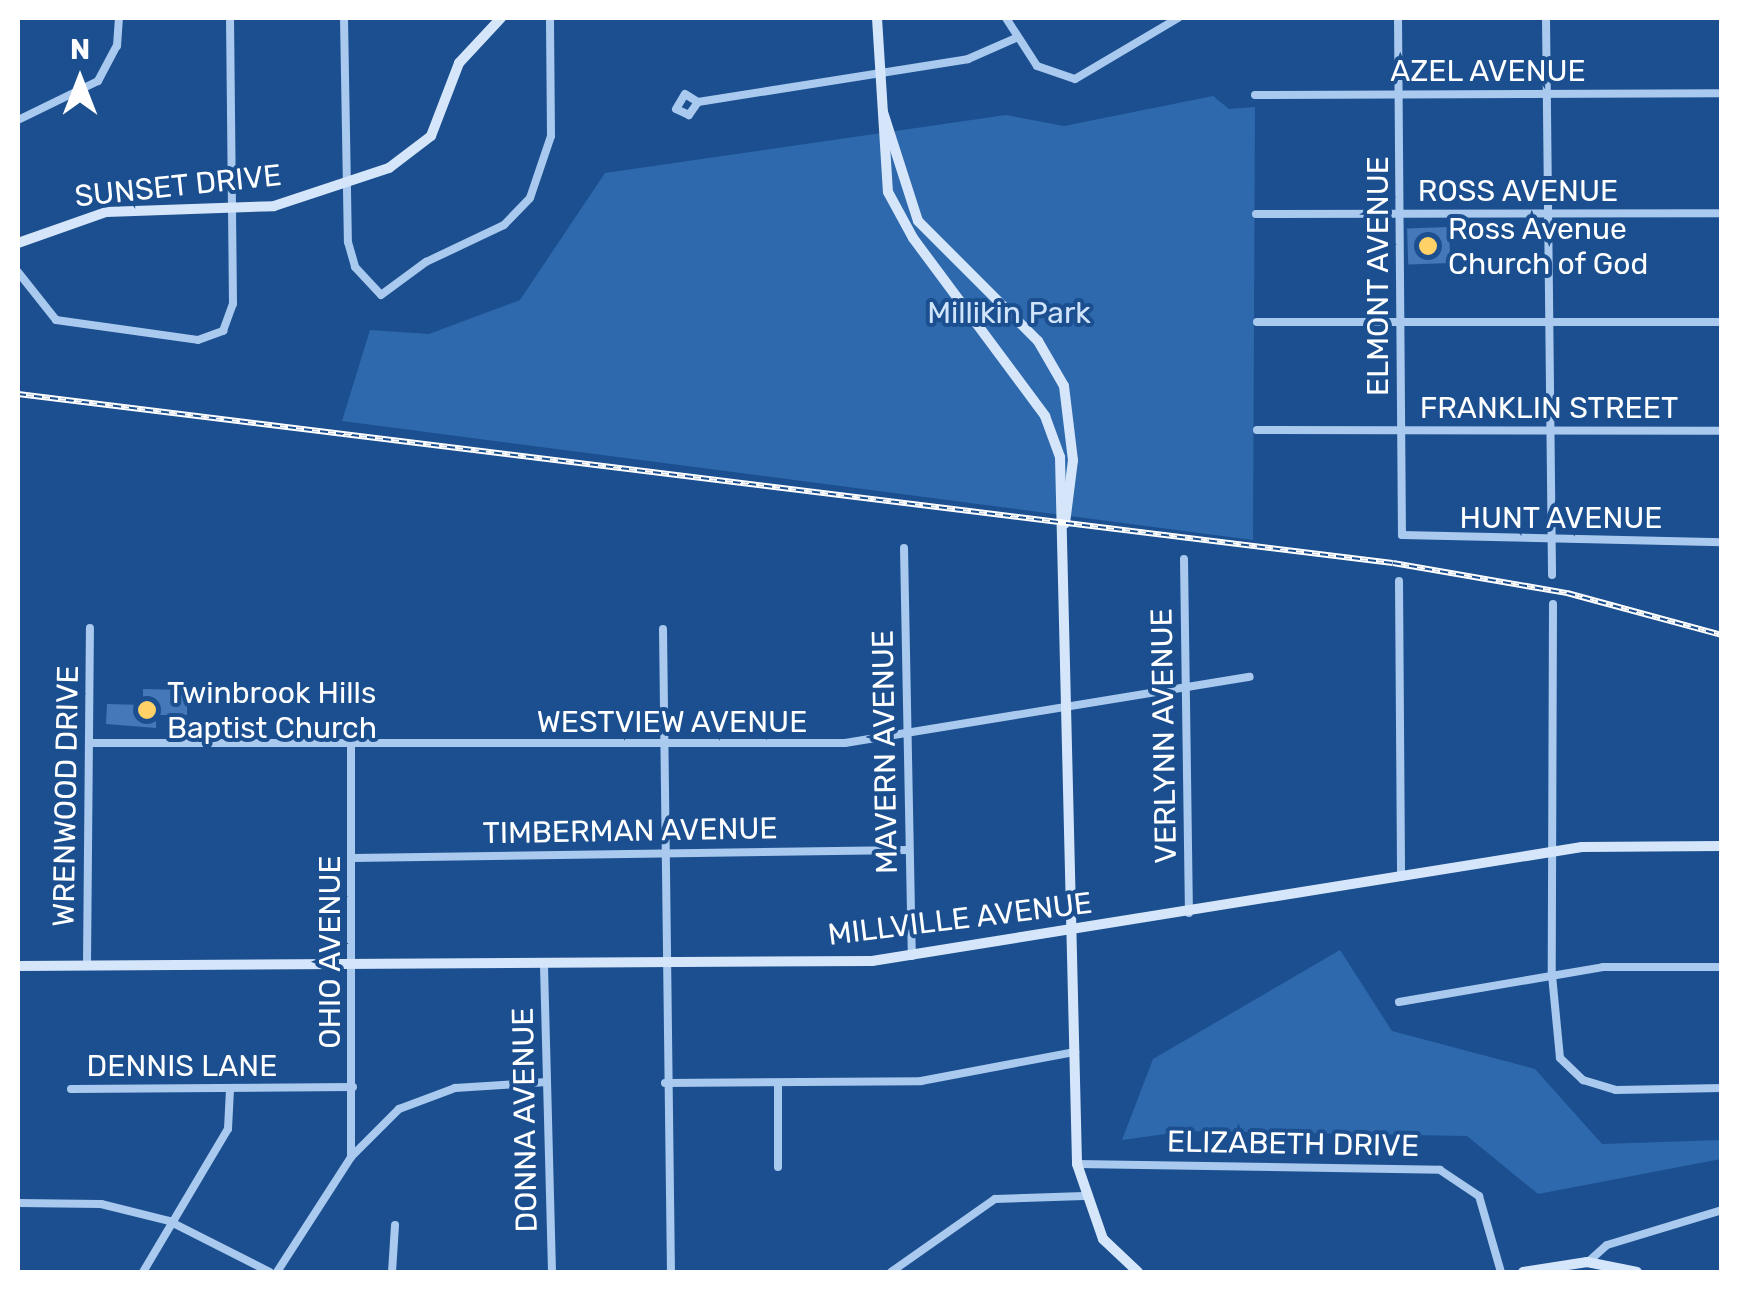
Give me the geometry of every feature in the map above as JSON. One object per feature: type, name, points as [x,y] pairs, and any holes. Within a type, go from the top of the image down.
[{"type":"street","points":[[18,120],[98,81],[116,46],[119,18]]},
{"type":"street","points":[[18,272],[56,320],[212,338],[233,304],[230,18]]},
{"type":"street","points":[[344,18],[350,256],[381,295],[426,262],[504,225],[530,198],[551,136],[550,18]]},
{"type":"street","name":"SUNSET DRIVE","points":[[18,244],[106,212],[232,210],[346,183],[417,152],[459,63],[502,18]]},
{"type":"street","points":[[877,18],[876,74],[888,192],[1045,416],[1060,457],[1065,522],[1065,709],[1077,1164],[1084,1196],[1104,1239],[1138,1272]]},
{"type":"street","points":[[1006,18],[1016,38],[1048,74],[1075,79],[1178,18]]},
{"type":"street","name":"ELMONT AVENUE","points":[[1398,18],[1402,535]]},
{"type":"street","points":[[1546,18],[1552,575]]},
{"type":"street","points":[[698,102],[968,58],[1016,38]]},
{"type":"street","name":"AZEL AVENUE","points":[[1255,95],[1722,93]]},
{"type":"street","points":[[880,107],[918,221],[1038,341],[1064,386],[1074,460],[1065,522]]},
{"type":"street","name":"ROSS AVENUE","points":[[1256,214],[1722,212]]},
{"type":"street","points":[[1256,322],[1722,322]]},
{"type":"street","name":"FRANKLIN STREET","points":[[1257,430],[1722,431]]},
{"type":"street","name":"HUNT AVENUE","points":[[1402,535],[1722,542]]},
{"type":"street","name":"MAVERN AVENUE","points":[[904,548],[912,956]]},
{"type":"street","name":"VERLYNN AVENUE","points":[[1184,558],[1189,912]]},
{"type":"street","points":[[1399,581],[1402,877]]},
{"type":"street","points":[[1553,604],[1552,975],[1560,1058],[1582,1080],[1616,1090],[1722,1088]]},
{"type":"street","name":"WRENWOOD DRIVE","points":[[87,965],[90,628]]},
{"type":"street","points":[[663,630],[665,1083],[672,1272]]},
{"type":"street","name":"WESTVIEW AVENUE","points":[[89,743],[662,745],[906,736],[1250,677]]},
{"type":"street","name":"OHIO AVENUE","points":[[351,746],[351,1157]]},
{"type":"street","name":"MILLVILLE AVENUE","points":[[18,966],[544,966],[912,956],[1552,852],[1722,846]]},
{"type":"street","name":"TIMBERMAN AVENUE","points":[[352,858],[908,850]]},
{"type":"street","name":"DONNA AVENUE","points":[[544,966],[552,1272]]},
{"type":"street","points":[[1399,1002],[1603,967],[1722,967]]},
{"type":"street","points":[[665,1083],[921,1080],[1075,1052]]},
{"type":"street","points":[[278,1272],[351,1157],[376,1128],[424,1096],[548,1082]]},
{"type":"street","points":[[778,1082],[778,1168]]},
{"type":"street","name":"DENNIS LANE","points":[[71,1089],[352,1086]]},
{"type":"street","points":[[143,1272],[169,1221],[228,1129],[230,1089]]},
{"type":"street","name":"ELIZABETH DRIVE","points":[[1077,1164],[1440,1170],[1479,1196],[1501,1272]]},
{"type":"street","points":[[891,1272],[995,1199],[1084,1196]]},
{"type":"street","points":[[18,1202],[101,1204],[169,1221],[270,1272]]},
{"type":"street","points":[[1587,1262],[1607,1245],[1722,1210]]},
{"type":"street","points":[[392,1272],[395,1225]]},
{"type":"street","points":[[1523,1272],[1587,1262],[1637,1272]]},
{"type":"green space","name":"Millikin Park","points":[[1213,96],[1229,109],[1255,107],[1253,540],[342,421],[370,330],[429,334],[520,300],[605,173],[1006,115],[1064,126]]},
{"type":"green space","points":[[1340,950],[1392,1031],[1535,1069],[1602,1144],[1721,1140],[1721,1159],[1538,1194],[1467,1136],[1187,1131],[1122,1140],[1153,1059]]},
{"type":"building","name":"Ross Avenue Church of God","points":[[1449,227],[1450,263],[1408,264],[1407,228]]},
{"type":"building","name":"Twinbrook Hills Baptist Church","points":[[143,689],[187,690],[187,715],[156,715],[156,728],[106,724],[107,704],[143,705]]},
{"type":"railway","points":[[18,394],[1393,563],[1567,593],[1722,635]]},
{"type":"place","name":"Ross Avenue Church of God","points":[[1428,246]]},
{"type":"place","name":"Twinbrook Hills Baptist Church","points":[[147,710]]}]
